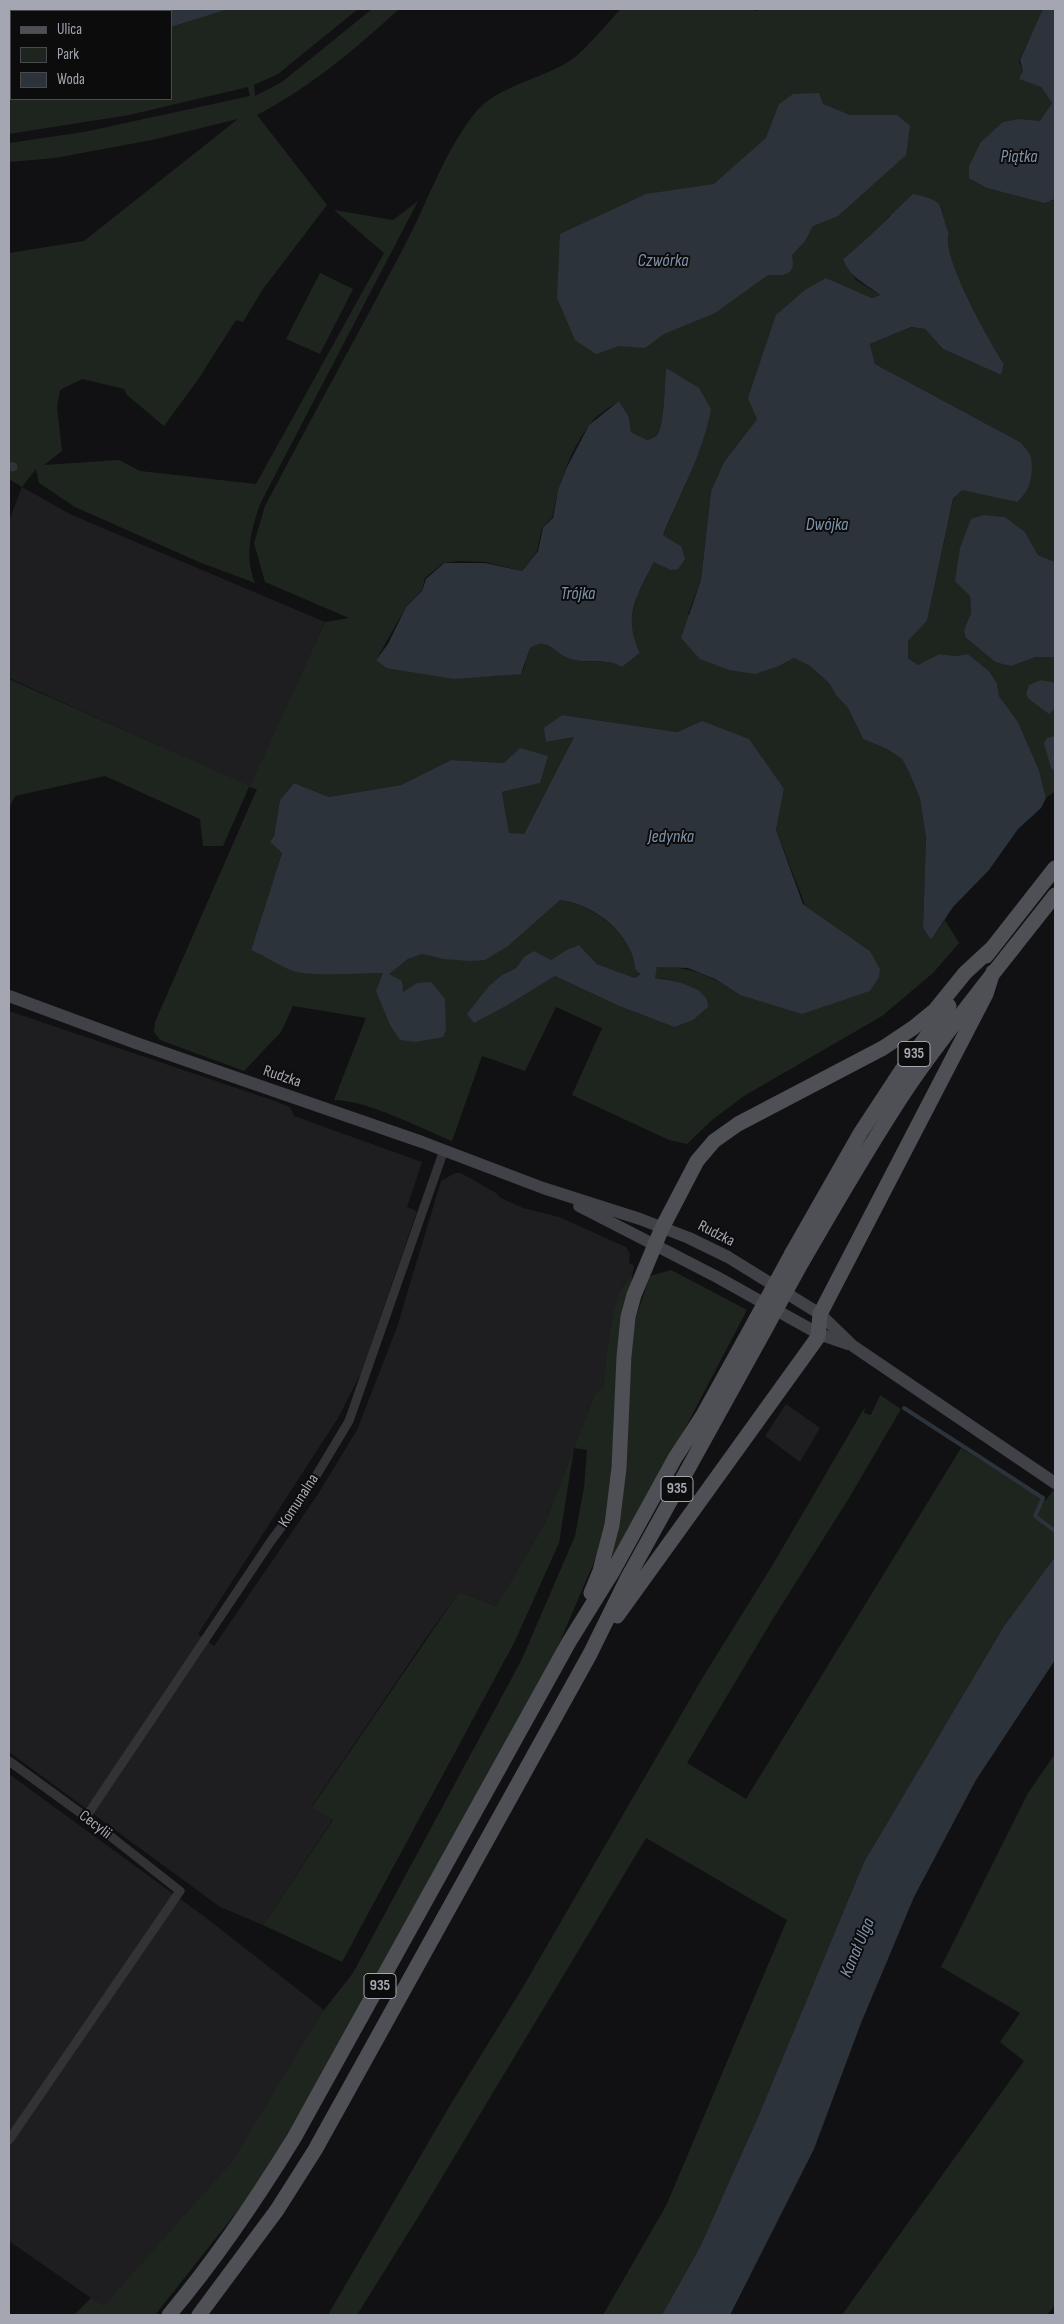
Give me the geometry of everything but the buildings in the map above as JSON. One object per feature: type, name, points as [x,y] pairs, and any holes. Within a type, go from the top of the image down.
[{"type":"main road","name":"935","points":[[199,2315],[277,2210],[315,2150],[590,1654],[627,1579],[861,1132],[901,1072],[992,948],[1055,868]]},
{"type":"main road","name":"935","points":[[797,1257],[910,1084],[993,972],[1055,895]]},
{"type":"main road","points":[[569,1642],[600,1571],[612,1525],[618,1468],[628,1317],[634,1294],[662,1228],[697,1161],[714,1141],[767,1107],[841,1071],[883,1048],[913,1028],[935,1010],[965,974],[992,948]]},
{"type":"main road","points":[[590,1654],[819,1334],[820,1314],[986,994],[993,972]]},
{"type":"main road","name":"935","points":[[169,2315],[216,2256],[252,2205],[294,2138],[569,1642],[613,1571],[675,1458],[761,1322]]},
{"type":"street","name":"Rudzka","points":[[9,996],[136,1043],[444,1150],[543,1188],[662,1228],[728,1257],[820,1314],[853,1346],[1055,1483]]},
{"type":"street","name":"Komunalna","points":[[86,1817],[271,1541],[301,1501],[349,1421],[444,1150]]},
{"type":"street","name":"Rudzka","points":[[543,1188],[655,1244],[788,1315],[819,1334],[853,1346]]},
{"type":"street","name":"Cecylii","points":[[9,1761],[86,1817],[180,1890],[9,2140]]},
{"type":"shaded area","points":[[22,487],[72,515],[325,622],[250,787],[9,678],[9,521]]},
{"type":"shaded area","points":[[9,1011],[275,1101],[290,1107],[294,1116],[422,1162],[407,1207],[417,1211],[361,1373],[338,1418],[198,1634],[214,1646],[318,1494],[357,1430],[397,1327],[441,1181],[455,1173],[461,1173],[496,1193],[501,1198],[523,1208],[559,1217],[626,1247],[630,1254],[629,1263],[634,1265],[632,1278],[628,1278],[623,1285],[610,1328],[603,1388],[595,1393],[545,1523],[496,1606],[459,1592],[424,1641],[312,1806],[333,1819],[263,1925],[220,1907],[9,1752]]},
{"type":"shaded area","points":[[786,1404],[820,1428],[800,1462],[765,1436]]},
{"type":"shaded area","points":[[9,1774],[205,1917],[324,2010],[286,2080],[233,2160],[104,2307],[9,2241]]},
{"type":"green space","points":[[229,9],[358,9],[278,74],[254,85],[255,96],[282,82],[372,9],[399,9],[366,39],[314,80],[257,115],[327,205],[263,289],[243,322],[236,320],[197,381],[164,426],[127,395],[124,389],[82,379],[60,390],[57,407],[62,451],[44,465],[119,460],[140,471],[256,484],[384,253],[334,210],[393,220],[418,201],[260,504],[249,553],[255,583],[199,562],[75,507],[39,483],[36,469],[22,487],[9,479],[9,253],[84,241],[238,119],[152,140],[55,158],[9,162],[9,143],[84,132],[250,96],[248,87],[129,115],[9,134],[9,63],[10,100],[172,100],[172,27]]},
{"type":"green space","points":[[621,9],[750,9],[758,11],[758,9],[1044,9],[1019,61],[1023,71],[1041,87],[1052,103],[1040,122],[1019,119],[987,188],[1052,201],[1055,199],[1055,562],[1038,555],[1025,532],[1005,517],[984,515],[970,596],[971,613],[964,630],[965,637],[995,662],[1011,666],[1036,657],[1055,657],[1055,791],[1046,798],[1039,770],[1018,722],[999,696],[997,683],[989,671],[968,654],[958,656],[939,654],[918,665],[908,658],[908,641],[927,621],[953,500],[962,489],[1017,502],[1027,490],[1028,474],[1020,442],[875,364],[870,344],[911,327],[925,329],[943,349],[1001,375],[1004,364],[978,319],[959,279],[948,244],[949,233],[944,221],[942,207],[889,216],[866,242],[843,259],[856,280],[880,295],[872,298],[826,278],[757,419],[724,462],[711,491],[701,580],[688,614],[779,666],[794,658],[810,666],[830,684],[835,694],[848,708],[863,739],[887,749],[902,759],[920,799],[926,838],[923,928],[931,940],[945,920],[959,943],[933,973],[882,1016],[744,1096],[712,1120],[687,1144],[669,1140],[572,1095],[602,1028],[556,1007],[525,1071],[482,1056],[452,1141],[377,1110],[347,1101],[334,1100],[366,1018],[293,1006],[281,1032],[244,1071],[160,1040],[154,1032],[155,1022],[257,789],[249,787],[223,846],[203,846],[200,819],[105,776],[15,796],[9,809],[9,679],[250,786],[325,622],[349,618],[265,582],[254,543],[265,506],[406,243],[454,144],[464,128],[475,113],[495,96],[507,89],[560,67],[577,56]],"holes":[[[666,369],[708,421],[688,479],[663,535],[681,546],[654,562],[637,596],[630,624],[633,638],[640,653],[622,667],[609,662],[581,661],[568,658],[550,646],[541,643],[530,647],[523,671],[386,668],[376,660],[406,607],[422,590],[425,578],[443,563],[459,561],[485,562],[522,571],[537,551],[542,527],[552,518],[561,481],[570,458],[592,421],[619,401],[629,417],[631,432],[647,440],[658,433],[662,420]],[[562,715],[677,732],[702,721],[784,789],[776,830],[805,905],[870,951],[740,995],[720,982],[691,970],[657,967],[654,978],[667,979],[674,1027],[619,1006],[555,976],[508,1005],[473,1023],[502,975],[516,968],[524,957],[551,960],[568,949],[579,945],[597,964],[635,978],[640,973],[635,969],[633,956],[627,944],[609,923],[585,908],[560,900],[443,959],[422,954],[408,959],[388,974],[403,992],[408,989],[429,1040],[417,1042],[383,973],[325,974],[251,950],[282,853],[270,842],[274,836],[280,800],[294,783],[329,797],[401,785],[451,760],[504,763],[539,783],[502,792],[509,834],[524,834],[574,737],[546,742]]]},
{"type":"green space","points":[[320,273],[353,289],[320,354],[286,339]]},
{"type":"green space","points":[[671,1270],[747,1310],[646,1503],[607,1570],[622,1504],[634,1323],[650,1276]]},
{"type":"green space","points":[[628,1278],[632,1278],[617,1357],[613,1482],[604,1539],[552,1660],[258,2185],[155,2315],[74,2315],[91,2298],[104,2306],[233,2160],[324,2010],[353,1973],[522,1659],[575,1536],[584,1488],[587,1450],[574,1448],[559,1543],[515,1641],[342,1962],[263,1925],[333,1820],[312,1807],[459,1592],[496,1606],[545,1523],[595,1393],[603,1388],[613,1316],[622,1289]]},
{"type":"green space","points":[[880,1395],[901,1409],[849,1498],[771,1622],[687,1763],[746,1799],[961,1448],[1045,1501],[1055,1488],[1055,1558],[1004,1626],[864,1862],[758,2117],[700,2247],[662,2315],[603,2315],[666,2206],[787,1920],[646,1838],[420,2214],[357,2315],[328,2315],[449,2107],[523,1987],[703,1677],[772,1566],[865,1407],[864,1413],[871,1415]]},
{"type":"green space","points":[[1055,1754],[1055,2305],[1047,2315],[842,2315],[1024,2061],[1000,2042],[1020,2013],[941,1967],[1028,1793]]},
{"type":"water","points":[[229,9],[172,27],[172,10],[73,10]]},
{"type":"water","name":"Piątka","points":[[1043,9],[1055,9],[1055,199],[1045,203],[987,188],[969,178],[969,166],[981,142],[1003,122],[1019,119],[1040,121],[1052,103],[1041,87],[1019,79],[1023,71],[1020,60]]},
{"type":"water","name":"Czwórka","points":[[819,93],[823,104],[850,115],[897,115],[910,126],[906,155],[838,216],[813,226],[805,241],[792,255],[793,266],[790,272],[783,275],[768,275],[715,313],[664,334],[645,348],[619,346],[596,354],[575,340],[557,298],[560,234],[646,194],[714,184],[766,138],[779,104],[793,94]]},
{"type":"water","name":"Dwójka","points":[[913,194],[932,199],[940,206],[949,233],[948,244],[952,260],[959,278],[978,319],[1004,364],[1001,375],[943,349],[925,329],[911,327],[870,344],[875,364],[1020,442],[1030,455],[1032,474],[1025,493],[1017,502],[962,490],[953,499],[927,621],[908,641],[908,658],[918,665],[939,654],[957,656],[968,654],[989,671],[997,683],[999,696],[1018,722],[1039,770],[1046,798],[1041,808],[1018,829],[989,870],[953,907],[931,940],[923,928],[926,838],[920,799],[902,759],[887,749],[863,739],[848,708],[835,694],[830,684],[810,666],[794,658],[779,666],[755,674],[729,670],[700,659],[681,638],[701,580],[711,491],[724,462],[757,419],[748,398],[776,315],[805,290],[826,278],[872,298],[880,295],[858,280],[846,266],[843,259]]},
{"type":"water","name":"Trójka","points":[[666,368],[699,388],[711,409],[697,457],[663,535],[681,546],[685,559],[678,569],[671,570],[654,562],[634,606],[632,628],[640,653],[622,667],[609,662],[575,660],[568,658],[546,644],[541,644],[530,648],[521,674],[454,679],[386,668],[376,660],[388,644],[406,607],[422,591],[426,579],[444,563],[485,563],[522,571],[538,551],[543,527],[553,518],[558,490],[566,469],[589,425],[619,401],[629,417],[631,432],[647,440],[657,435],[662,419]]},
{"type":"water","points":[[984,515],[1005,517],[1025,532],[1038,555],[1055,562],[1055,657],[1036,657],[1011,666],[1002,664],[995,662],[965,637],[964,630],[971,613],[970,596],[955,581],[960,548],[971,519]]},
{"type":"water","points":[[1041,680],[1055,683],[1055,708],[1049,714],[1029,699],[1026,694],[1029,685]]},
{"type":"water","name":"Jedynka","points":[[562,715],[677,732],[702,721],[749,739],[784,789],[776,830],[803,904],[870,951],[880,969],[879,977],[870,991],[802,1014],[740,995],[715,979],[688,968],[657,967],[655,978],[670,980],[696,989],[707,1000],[708,1007],[693,1020],[674,1027],[619,1006],[555,976],[474,1023],[467,1014],[489,986],[502,975],[516,968],[524,957],[534,951],[551,960],[568,949],[579,945],[597,964],[635,978],[640,974],[635,969],[633,956],[627,944],[609,922],[585,907],[560,900],[508,946],[485,960],[443,959],[422,954],[408,959],[389,974],[402,981],[403,992],[417,983],[431,982],[445,999],[446,1030],[443,1037],[417,1042],[400,1040],[390,1025],[376,991],[383,973],[302,973],[288,969],[251,950],[282,853],[270,842],[274,836],[280,800],[294,783],[329,797],[401,785],[451,760],[504,763],[520,748],[548,756],[540,783],[502,792],[509,833],[524,834],[574,737],[546,742],[544,728]]},
{"type":"water","points":[[1055,736],[1055,770],[1051,768],[1044,743],[1047,738]]},
{"type":"water","name":"Kanał Ulga","points":[[1055,1557],[1055,1660],[976,1780],[914,1897],[861,2023],[814,2149],[730,2315],[662,2315],[700,2247],[758,2117],[864,1862],[1004,1626]]},
{"type":"waterway","points":[[904,1408],[1043,1498],[1035,1516],[1055,1531]]}]
